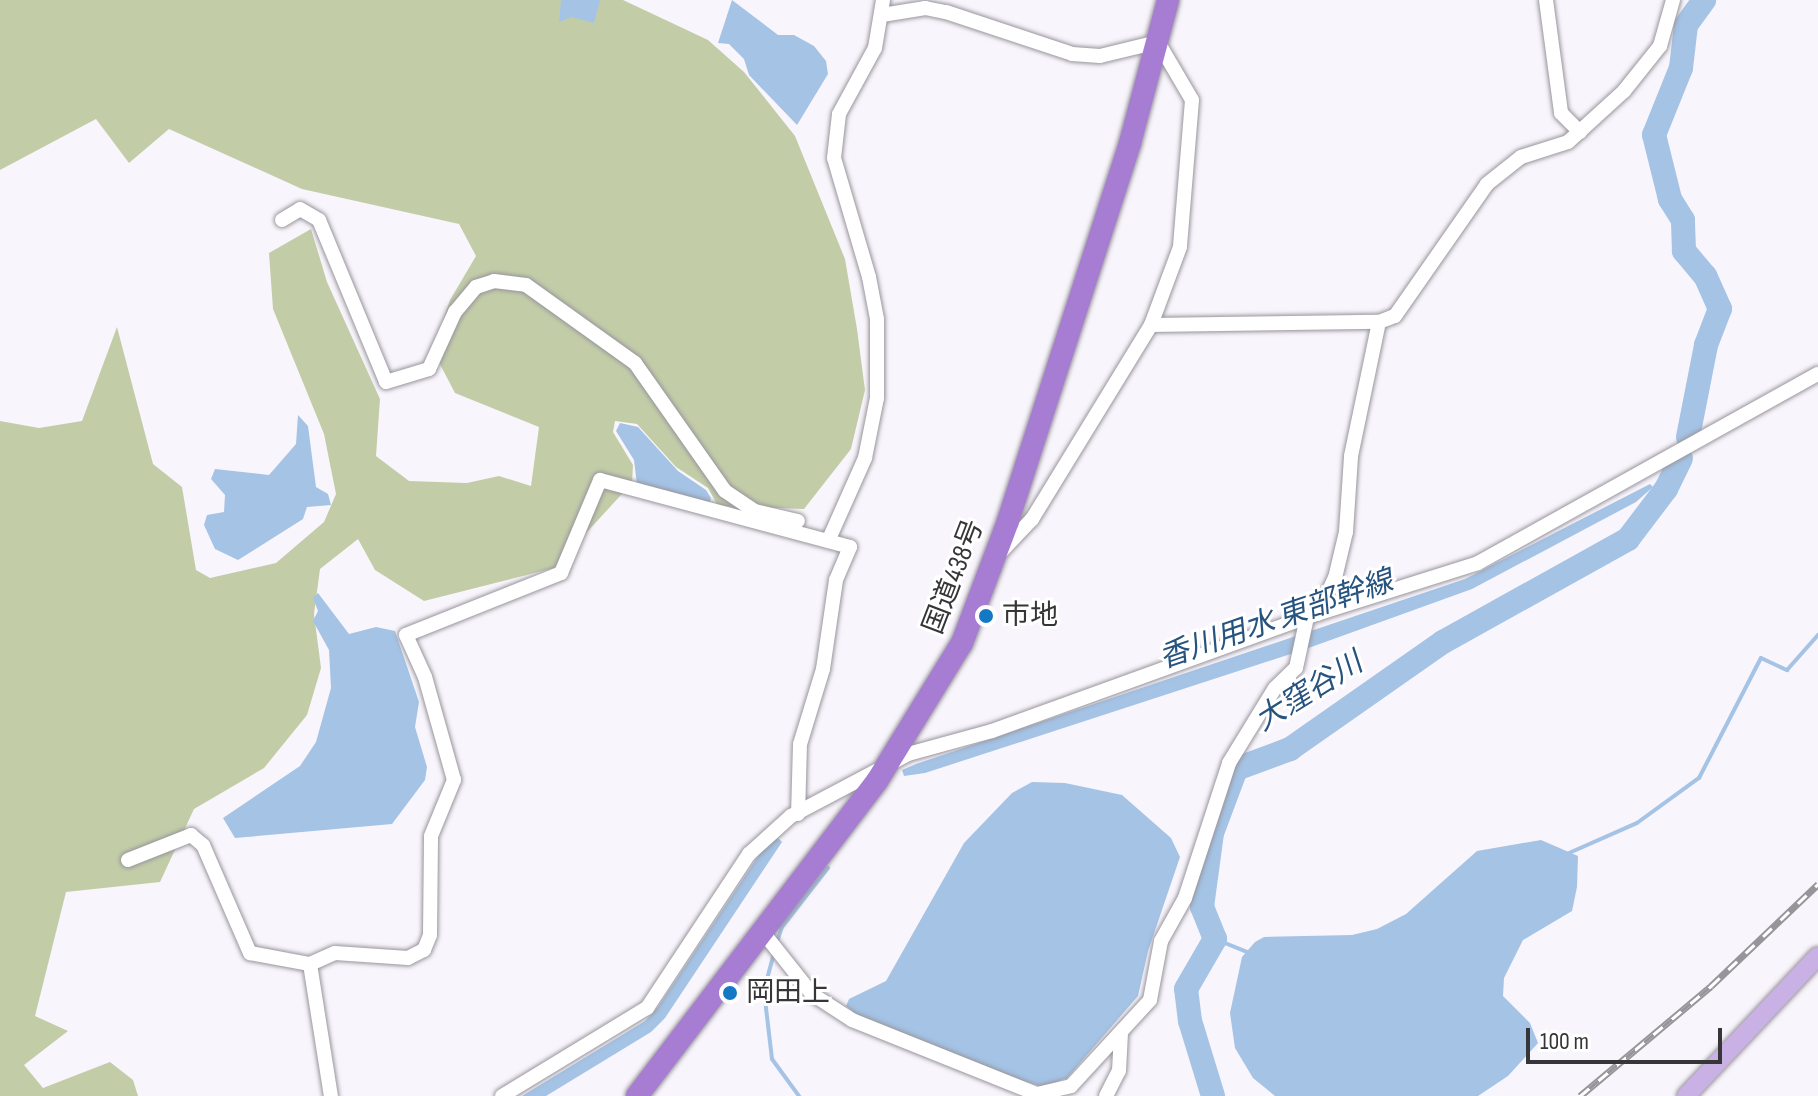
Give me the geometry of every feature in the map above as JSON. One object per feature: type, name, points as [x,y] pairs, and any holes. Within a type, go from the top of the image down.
[{"type":"highway","name":"国道438号","points":[[637,1096],[771,940],[947,672],[996,556],[1130,143],[1168,0]]},
{"type":"main road","points":[[1686,1096],[1818,956]]},
{"type":"street","points":[[1546,0],[1561,113],[1580,132]]},
{"type":"street","points":[[1151,325],[1379,322],[1403,309],[1487,184],[1521,157],[1568,142],[1653,56],[1673,0]]},
{"type":"street","points":[[822,537],[865,458],[874,423],[878,363],[869,277],[837,179],[835,137],[839,114],[875,48],[882,7],[946,12],[1072,54],[1100,56],[1158,42],[1192,100],[1180,247],[1151,325],[1032,519],[996,556]]},
{"type":"street","points":[[282,220],[300,209],[319,220],[386,382],[429,369],[455,312],[476,287],[494,281],[526,285],[635,363],[725,491],[755,511],[809,523],[822,537]]},
{"type":"street","points":[[771,940],[799,980],[825,1005],[893,1039],[1037,1094],[1071,1086],[1150,1000],[1161,941],[1185,898],[1229,763],[1302,652],[1310,619],[1335,578],[1346,532],[1351,456],[1379,322]]},
{"type":"street","points":[[502,1096],[647,1008],[749,854],[798,814],[908,754],[992,731],[1478,563],[1818,374]]},
{"type":"street","points":[[128,860],[191,835],[203,845],[250,953],[310,964],[353,951],[408,958],[429,942],[431,836],[454,780],[425,677],[406,635],[561,573],[600,480],[822,537],[850,547],[836,580],[821,681],[800,744],[798,814]]},
{"type":"street","points":[[310,964],[331,1096]]},
{"type":"street","points":[[1106,1096],[1119,1071],[1121,1034]]},
{"type":"green space","points":[[0,0],[623,0],[708,40],[744,72],[795,136],[845,259],[865,390],[851,449],[804,509],[718,506],[708,488],[676,467],[637,424],[615,421],[613,432],[633,465],[632,483],[554,568],[424,601],[375,570],[358,539],[320,569],[314,614],[321,668],[307,715],[264,768],[194,809],[160,882],[66,892],[35,1016],[68,1031],[24,1065],[43,1088],[110,1062],[133,1080],[138,1096],[0,1096],[0,421],[39,428],[82,421],[117,327],[153,464],[182,487],[196,570],[210,578],[276,563],[324,522],[336,494],[324,434],[273,309],[269,253],[311,229],[327,282],[380,399],[376,456],[409,481],[467,483],[499,476],[531,486],[539,427],[455,393],[433,351],[450,300],[476,256],[459,224],[302,189],[169,129],[129,163],[96,119],[0,170]]},
{"type":"water","points":[[561,0],[600,0],[594,23],[571,17],[559,22]]},
{"type":"water","points":[[732,0],[778,35],[794,35],[814,46],[826,61],[828,74],[797,125],[749,75],[744,59],[729,44],[718,43]]},
{"type":"water","points":[[298,415],[308,426],[316,487],[328,494],[331,505],[307,507],[303,519],[238,560],[215,549],[204,525],[207,515],[224,512],[225,495],[211,479],[215,469],[269,475],[296,444]]},
{"type":"water","points":[[620,423],[638,427],[678,471],[706,490],[711,498],[709,507],[637,485],[634,460],[616,431]]},
{"type":"water","points":[[1650,484],[1653,487],[1636,502],[1472,589],[1303,650],[925,773],[904,776],[902,770],[916,764],[1465,579]]},
{"type":"water","points":[[318,593],[349,634],[376,627],[395,631],[419,702],[415,727],[427,767],[425,780],[392,824],[235,838],[223,818],[300,766],[316,742],[331,688],[329,650],[313,621],[318,611],[313,598]]},
{"type":"water","points":[[1032,782],[1065,783],[1122,795],[1171,838],[1180,857],[1148,951],[1138,996],[1067,1078],[1043,1087],[1024,1081],[861,1018],[846,1006],[849,999],[886,981],[964,843],[1012,793]]},
{"type":"water","points":[[778,838],[782,842],[665,1018],[651,1032],[546,1096],[522,1096],[645,1021],[658,1007],[763,849]]},
{"type":"water","points":[[1541,840],[1578,856],[1577,887],[1572,911],[1523,940],[1504,978],[1503,996],[1530,1023],[1538,1043],[1508,1076],[1478,1096],[1275,1096],[1253,1078],[1235,1048],[1230,1013],[1242,957],[1255,942],[1264,937],[1352,935],[1377,929],[1406,914],[1477,851]]},
{"type":"waterway","name":"大窪谷川","points":[[1688,437],[1706,345],[1720,309],[1705,276],[1684,251],[1683,220],[1670,199],[1654,135],[1681,68],[1686,25],[1704,0]]},
{"type":"waterway","name":"大窪谷川","points":[[1213,1096],[1190,1021],[1186,989],[1215,939],[1202,907],[1212,833],[1236,769],[1290,749],[1443,642],[1628,539],[1666,489],[1681,458]]},
{"type":"waterway","points":[[1569,853],[1637,823],[1699,778],[1761,658],[1787,670],[1818,635]]},
{"type":"waterway","points":[[776,945],[782,927],[828,868]]},
{"type":"waterway","points":[[1215,939],[1249,953]]},
{"type":"waterway","points":[[774,953],[764,991],[772,1059],[799,1096]]},
{"type":"railway","points":[[1580,1096],[1711,986],[1818,884]]},
{"type":"place","name":"市地","points":[[986,616]]},
{"type":"place","name":"岡田上","points":[[730,993]]},
{"type":"water label","name":"香川用水 東部幹線","points":[[1276,620]]}]
